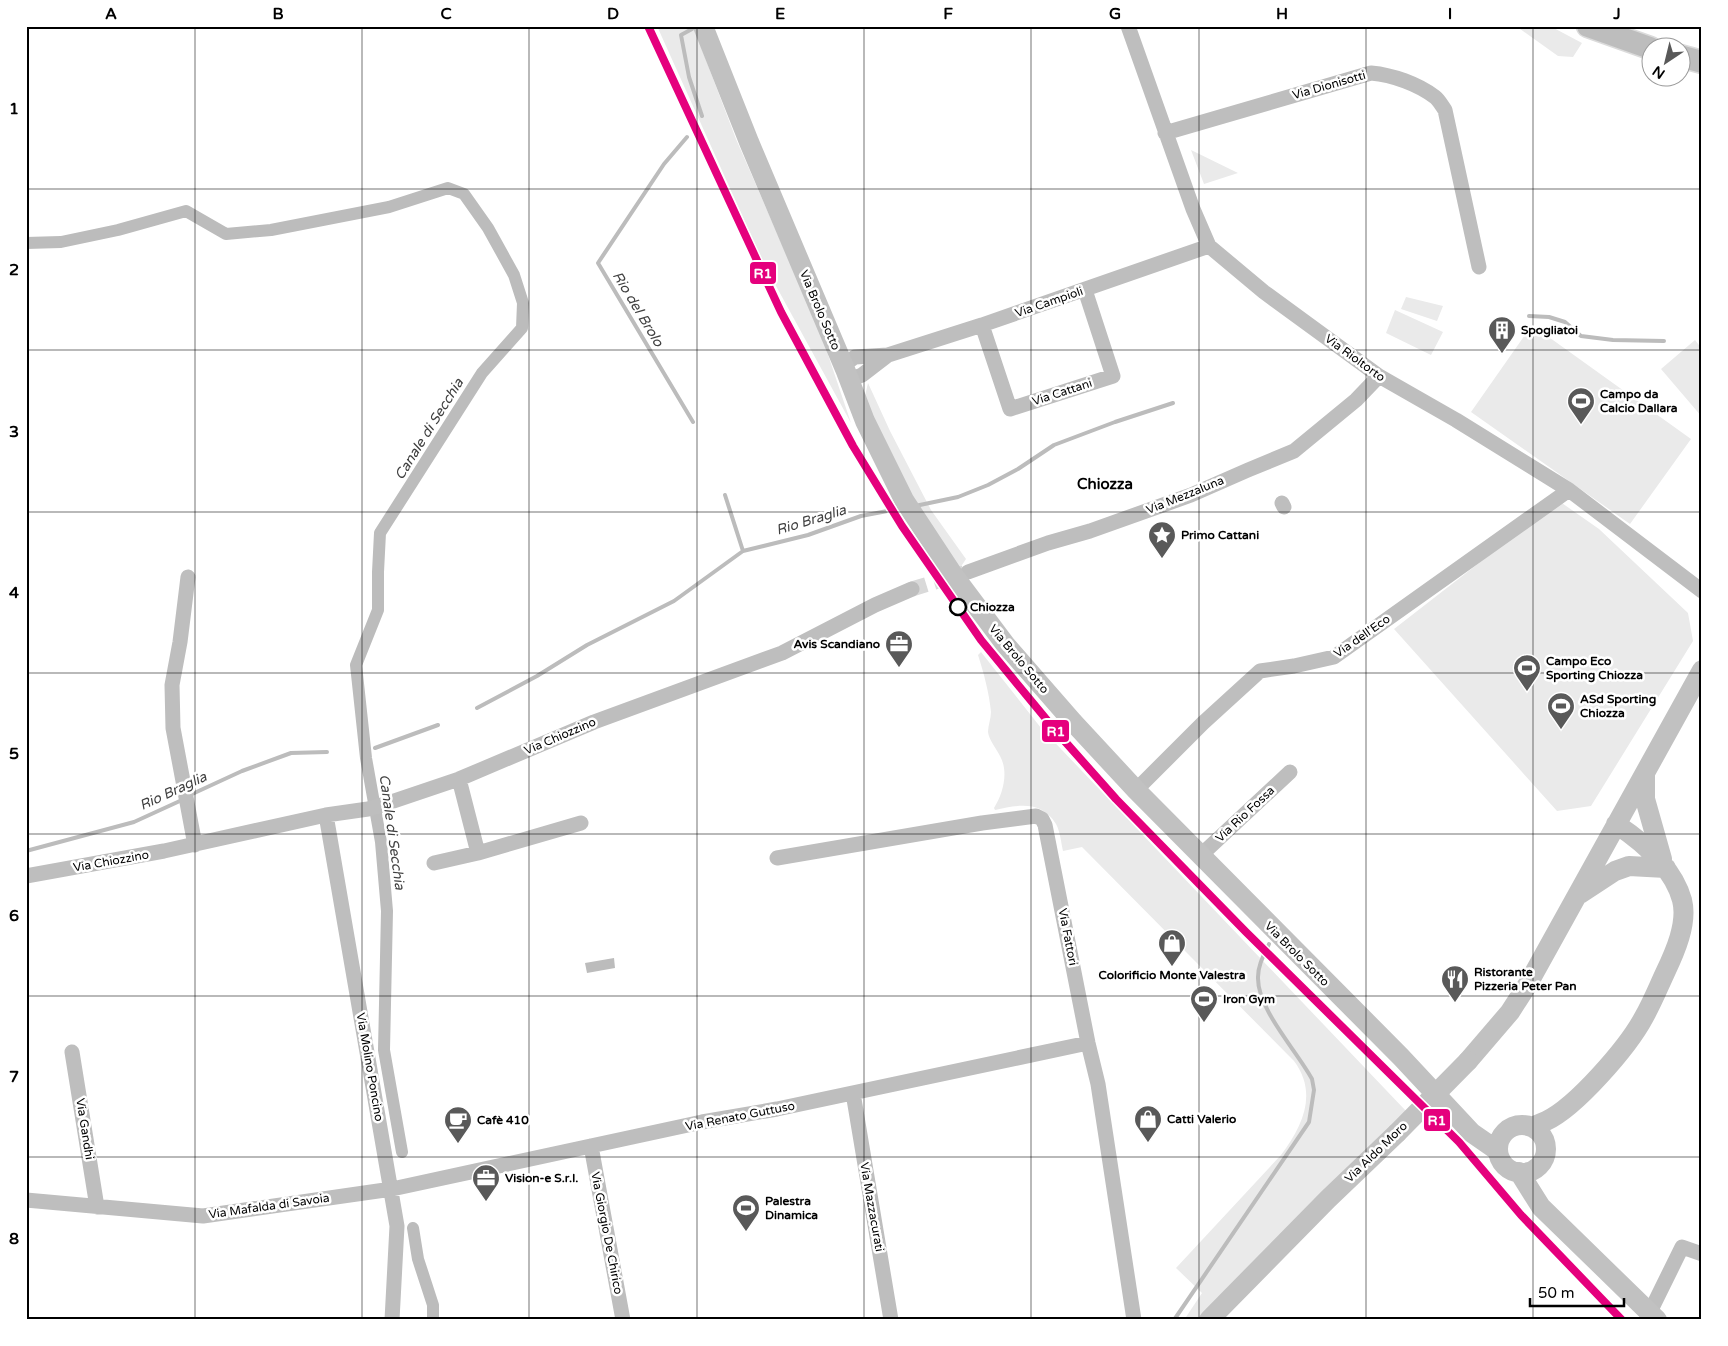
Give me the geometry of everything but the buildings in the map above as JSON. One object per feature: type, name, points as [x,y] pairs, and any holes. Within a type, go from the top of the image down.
[{"type":"main road","name":"Via Brolo Sotto","points":[[703,26],[865,421],[909,507],[954,576],[1005,644],[1136,790],[1450,1108],[1476,1122],[1501,1142]]},
{"type":"main road","points":[[1588,26],[1640,44]]},
{"type":"main road","name":"Via Aldo Moro","points":[[1209,1320],[1328,1198],[1398,1133],[1468,1061],[1510,1012],[1528,984],[1702,670]]},
{"type":"main road","name":"Via Aldo Moro","points":[[1546,1146],[1560,1122],[1579,1096],[1627,1044],[1644,1018],[1673,956],[1682,926],[1682,900],[1666,868],[1650,820],[1645,798],[1645,772]]},
{"type":"main road","points":[[1616,824],[1624,839],[1643,858],[1666,868]]},
{"type":"main road","name":"Via Aldo Moro","points":[[1576,897],[1614,871],[1629,866],[1666,868]]},
{"type":"main road","name":"Via Aldo Moro","points":[[1532,1126],[1547,1121],[1579,1096]]},
{"type":"main road","points":[[1514,1126],[1532,1126],[1542,1134],[1546,1146],[1545,1157],[1539,1166],[1533,1170],[1519,1172],[1507,1167],[1503,1162],[1501,1142],[1514,1126]]},
{"type":"main road","points":[[1539,1166],[1544,1187],[1554,1206],[1582,1245]]},
{"type":"main road","points":[[1519,1172],[1541,1207],[1654,1316]]},
{"type":"street","name":"Via Rioltorto","points":[[1128,26],[1193,209],[1210,246],[1264,292],[1379,376],[1456,420],[1569,490],[1702,591]]},
{"type":"street","name":"Via Dionisotti","points":[[1166,133],[1372,73],[1394,77],[1416,86],[1436,98],[1445,110],[1479,267]]},
{"type":"street","name":"Via Campioli","points":[[846,372],[862,375],[871,362],[888,355],[982,325],[1210,246]]},
{"type":"street","name":"Via Cattani","points":[[982,325],[1010,409],[1113,376],[1085,290]]},
{"type":"street","points":[[832,340],[871,362]]},
{"type":"street","name":"Via Campioli","points":[[859,406],[871,362]]},
{"type":"street","name":"Via Mezzaluna","points":[[968,572],[1191,495],[1294,451],[1356,400],[1379,376]]},
{"type":"street","name":"Via dell'Eco","points":[[1136,790],[1203,723],[1260,671],[1334,657],[1569,490]]},
{"type":"street","points":[[188,577],[180,642],[172,685],[173,728],[195,845]]},
{"type":"street","name":"Via Chiozzino","points":[[26,876],[195,845],[326,815],[375,807],[459,778],[594,722],[782,653],[875,605],[912,589]]},
{"type":"street","name":"Via Rio Fossa","points":[[1200,856],[1290,772]]},
{"type":"street","points":[[459,778],[478,853]]},
{"type":"street","name":"Via Molino Poncino","points":[[326,815],[397,1226],[392,1320]]},
{"type":"street","name":"Via Fattori","points":[[777,858],[982,823],[1036,816],[1042,819],[1045,825],[1088,1043],[1098,1084],[1134,1320]]},
{"type":"street","points":[[434,863],[478,853],[581,823]]},
{"type":"street","name":"Via Renato Guttuso","points":[[392,1189],[1088,1043]]},
{"type":"street","name":"Via Gandhi","points":[[72,1052],[97,1207]]},
{"type":"street","name":"Via Mazzacurati","points":[[853,1093],[891,1320]]},
{"type":"street","name":"Via Giorgio De Chirico","points":[[591,1146],[623,1320]]},
{"type":"street","name":"Via Mafalda di Savoia","points":[[26,1200],[203,1216],[392,1189]]},
{"type":"street","points":[[1654,1316],[1682,1247],[1702,1254]]},
{"type":"shaded area","points":[[657,26],[693,26],[736,139],[821,334],[851,423],[764,264]]},
{"type":"shaded area","points":[[1516,26],[1550,26],[1582,43],[1573,57],[1558,56]]},
{"type":"shaded area","points":[[1191,150],[1238,173],[1204,184]]},
{"type":"shaded area","points":[[1406,297],[1443,306],[1437,321],[1401,309]]},
{"type":"shaded area","points":[[1395,310],[1443,332],[1431,355],[1386,333]]},
{"type":"shaded area","name":"Campo da Calcio Dallara","points":[[1532,325],[1691,439],[1630,524],[1471,412]]},
{"type":"shaded area","points":[[1695,340],[1702,349],[1702,417],[1661,369]]},
{"type":"shaded area","points":[[868,383],[890,431],[931,510],[966,559],[960,568],[909,499],[864,400]]},
{"type":"shaded area","name":"ASd Sporting Chiozza","points":[[1559,501],[1599,529],[1688,613],[1693,641],[1591,806],[1557,811],[1394,629]]},
{"type":"shaded area","points":[[981,652],[1041,728],[1406,1111],[1197,1320],[1184,1320],[1202,1293],[1176,1268],[1289,1144],[1296,1133],[1305,1109],[1305,1085],[1294,1061],[1082,847],[1063,851],[1056,824],[1050,816],[1043,811],[1028,806],[995,810],[994,808],[1004,783],[1004,769],[1003,762],[988,732],[991,712],[986,683],[978,655]]},
{"type":"shaded area","points":[[614,958],[615,968],[587,973],[585,963]]},
{"type":"waterway","name":"Rio del Brolo","points":[[692,29],[681,35],[689,77],[702,116]]},
{"type":"waterway","name":"Rio del Brolo","points":[[687,137],[664,164],[598,263],[693,422]]},
{"type":"waterway","name":"Canale di Secchia","points":[[26,243],[61,242],[118,230],[186,211],[226,234],[271,230],[389,207],[448,188],[464,194],[488,228],[514,275],[523,303],[522,328],[482,373],[380,533],[378,610],[356,665],[366,758],[381,842],[387,911],[384,1050],[402,1152]]},
{"type":"waterway","name":"Rio Braglia","points":[[1529,316],[1549,317],[1565,322],[1581,336],[1613,340],[1664,341]]},
{"type":"waterway","name":"Rio Braglia","points":[[915,506],[958,497],[988,485],[1018,469],[1054,445],[1173,403]]},
{"type":"waterway","name":"Rio del Brolo","points":[[725,495],[743,551]]},
{"type":"waterway","name":"Rio Braglia","points":[[477,708],[537,676],[587,645],[674,601],[743,551],[808,535],[861,516],[903,508]]},
{"type":"waterway","name":"Rio Braglia","points":[[375,748],[438,725]]},
{"type":"waterway","name":"Rio Braglia","points":[[190,795],[242,771],[291,753],[327,752]]},
{"type":"waterway","name":"Rio Braglia","points":[[26,851],[134,822],[182,800]]},
{"type":"waterway","points":[[1174,1320],[1309,1122],[1314,1090],[1312,1079],[1279,1030],[1259,989],[1259,968],[1269,944]]},
{"type":"waterway","name":"Canale di Secchia","points":[[413,1228],[418,1259],[433,1305],[433,1320]]},
{"type":"tunnel","points":[[912,589],[964,573]]},
{"type":"transit line","name":"R1","points":[[648,26],[781,312],[853,446],[902,526],[981,640],[1061,737],[1116,799],[1246,932],[1459,1142],[1521,1215],[1622,1320]]},
{"type":"place","name":"Spogliatoi","points":[[1502,354]]},
{"type":"place","name":"Campo da Calcio Dallara","points":[[1581,425]]},
{"type":"place","name":"Primo Cattani","points":[[1162,559]]},
{"type":"place","name":"Chiozza","points":[[958,607]]},
{"type":"place","name":"Avis Scandiano","points":[[899,668]]},
{"type":"place","name":"Campo Eco Sporting Chiozza","points":[[1527,692]]},
{"type":"place","name":"ASd Sporting Chiozza","points":[[1561,730]]},
{"type":"place","name":"Colorificio Monte Valestra","points":[[1172,967]]},
{"type":"place","name":"Ristorante Pizzeria Peter Pan","points":[[1455,1003]]},
{"type":"place","name":"Iron Gym","points":[[1204,1023]]},
{"type":"place","name":"Catti Valerio","points":[[1148,1143]]},
{"type":"place","name":"Cafè 410","points":[[458,1144]]},
{"type":"place","name":"Vision-e S.r.l.","points":[[486,1202]]},
{"type":"place","name":"Palestra Dinamica","points":[[746,1232]]},
{"type":"district","name":"Chiozza","points":[[1105,484]]}]
